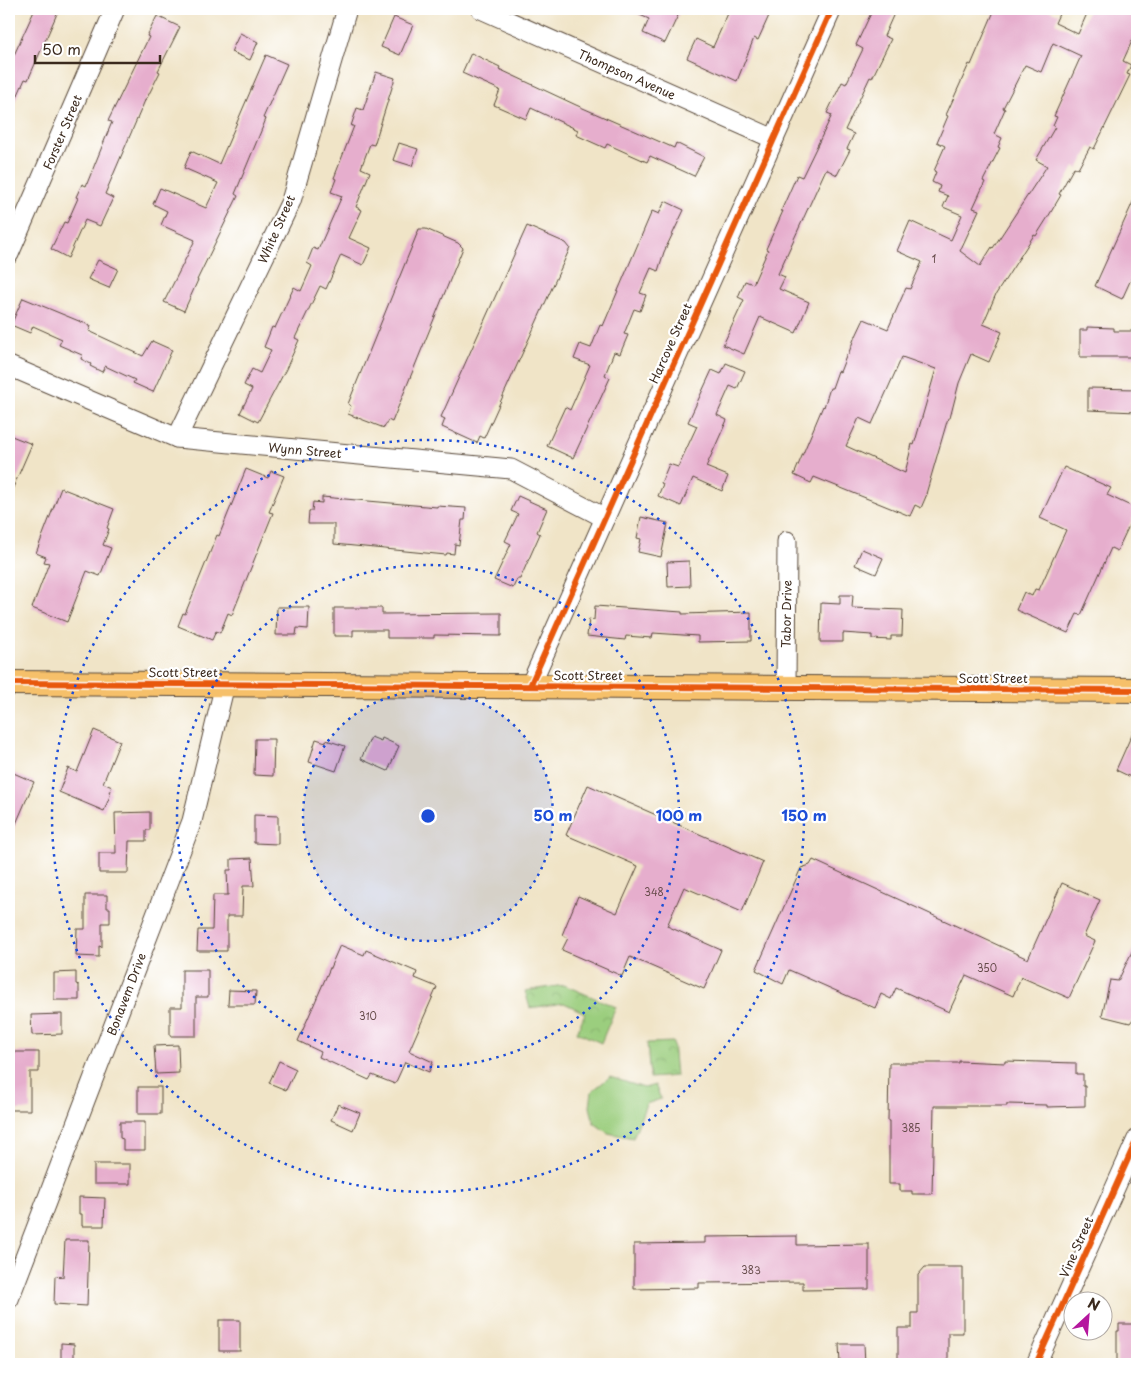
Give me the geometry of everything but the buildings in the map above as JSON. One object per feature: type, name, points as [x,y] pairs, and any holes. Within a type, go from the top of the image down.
[{"type":"main road","name":"Scott Street","points":[[9,682],[1137,690]]},
{"type":"street","name":"Forster Street","points":[[9,254],[115,9]]},
{"type":"street","name":"White Street","points":[[177,438],[291,201],[348,9]]},
{"type":"street","name":"Thompson Avenue","points":[[481,9],[774,139]]},
{"type":"street","name":"Harcove Street","points":[[530,686],[832,9]]},
{"type":"street","name":"Wynn Street","points":[[9,366],[177,438],[511,469],[604,518]]},
{"type":"street","name":"Tabor Drive","points":[[786,688],[787,541]]},
{"type":"street","name":"Bonavem Drive","points":[[9,1299],[192,821],[225,684]]},
{"type":"street","name":"Vine Street","points":[[1036,1364],[1137,1139]]},
{"type":"green space","points":[[564,985],[616,1007],[601,1043],[577,1032],[585,1013],[564,1003],[530,1008],[525,991]]},
{"type":"green space","points":[[673,1042],[676,1076],[650,1078],[647,1043]]},
{"type":"green space","points":[[610,1077],[644,1088],[655,1085],[661,1099],[646,1104],[633,1138],[608,1133],[594,1123],[590,1107],[592,1091]]},
{"type":"cycle path","points":[[530,686],[832,9]]},
{"type":"cycle path","points":[[9,683],[1137,690]]},
{"type":"cycle path","points":[[1036,1364],[1137,1139]]}]
